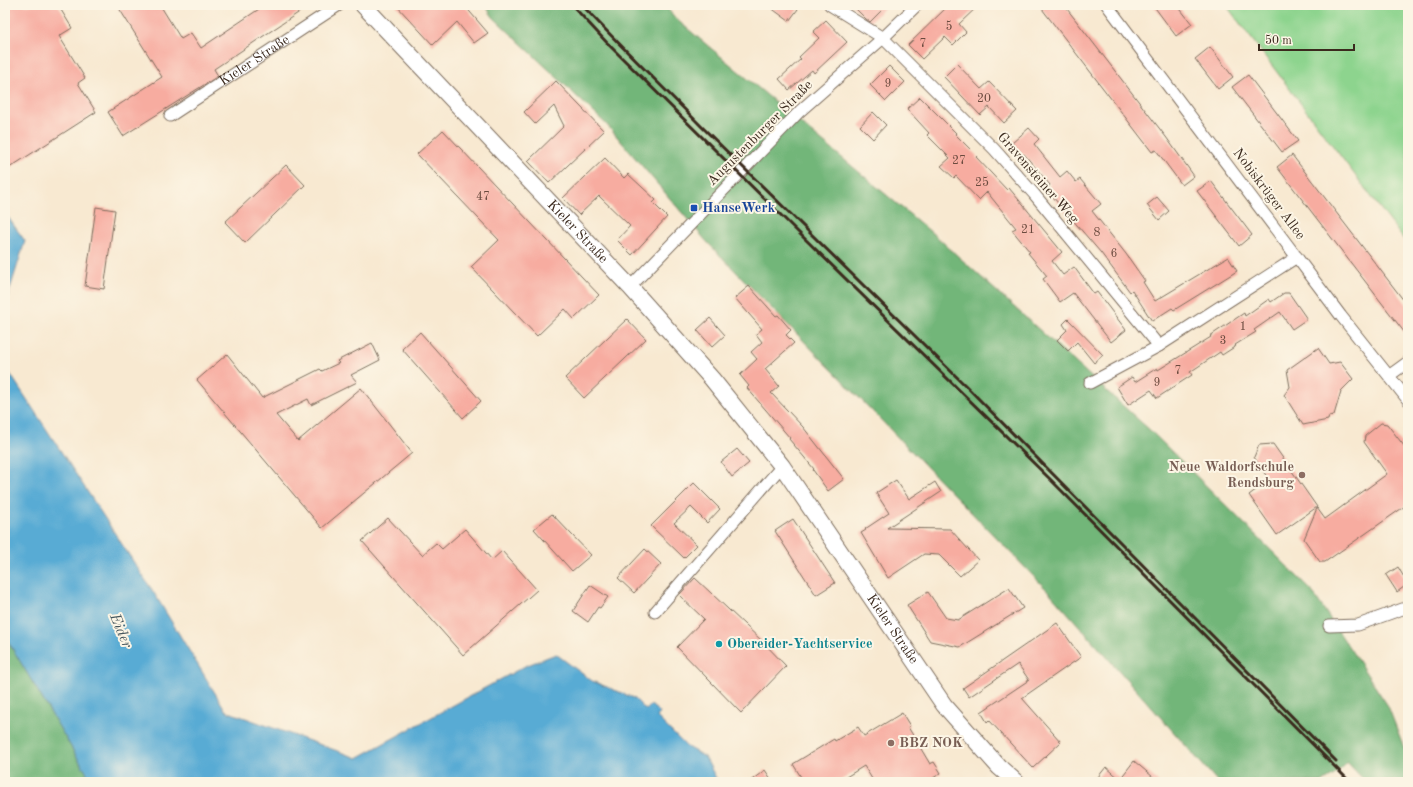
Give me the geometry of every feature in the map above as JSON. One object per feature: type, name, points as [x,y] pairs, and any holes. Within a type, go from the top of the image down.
[{"type":"main road","name":"Kieler Straße","points":[[363,5],[630,287],[712,379],[782,466],[944,705],[999,767],[1016,782]]},
{"type":"street","name":"Kieler Straße","points":[[170,116],[339,5]]},
{"type":"street","name":"Gravensteiner Weg","points":[[830,5],[883,38],[994,149],[1034,194],[1159,346]]},
{"type":"street","name":"Augustenburger Straße","points":[[630,287],[800,111],[883,38],[917,5]]},
{"type":"street","name":"Nobiskrüger Allee","points":[[1107,5],[1341,316],[1408,400]]},
{"type":"street","points":[[1090,383],[1159,346],[1297,257]]},
{"type":"street","points":[[1390,376],[1408,362]]},
{"type":"street","points":[[655,612],[782,466]]},
{"type":"street","points":[[1329,626],[1358,625],[1408,607]]},
{"type":"green space","points":[[485,5],[665,5],[676,19],[938,238],[1152,432],[1311,590],[1388,706],[1408,758],[1408,782],[1366,782],[1347,762],[1334,775],[1323,782],[1218,782],[1049,592],[707,242],[607,125],[493,17]]},
{"type":"green space","points":[[1226,5],[1408,5],[1408,240],[1405,241]]},
{"type":"green space","points":[[5,636],[92,782],[5,782]]},
{"type":"water","points":[[5,213],[25,241],[5,305]]},
{"type":"water","name":"Eider","points":[[5,366],[154,593],[226,711],[357,758],[525,666],[556,654],[592,681],[634,698],[646,710],[651,705],[660,713],[657,717],[687,747],[705,757],[718,782],[92,782],[5,636]]},
{"type":"building","points":[[5,5],[58,5],[72,28],[59,36],[85,78],[78,83],[96,112],[9,168],[5,162]]},
{"type":"building","points":[[117,5],[160,5],[181,39],[191,33],[201,48],[265,5],[310,5],[214,69],[218,76],[123,136],[108,112],[162,77]]},
{"type":"building","points":[[396,5],[464,5],[488,33],[474,43],[457,22],[433,45]]},
{"type":"building","points":[[767,5],[792,5],[798,9],[789,21]]},
{"type":"building","points":[[852,5],[887,5],[870,22]]},
{"type":"building","points":[[949,5],[979,5],[959,24],[966,32],[953,45],[945,37],[922,59],[908,45]]},
{"type":"building","points":[[1039,5],[1064,5],[1166,137],[1194,176],[1182,185],[1156,150],[1152,152]]},
{"type":"building","points":[[1153,5],[1177,5],[1192,24],[1176,36]]},
{"type":"building","points":[[826,20],[847,42],[814,73],[812,70],[789,90],[779,79],[801,59],[799,57],[819,38],[813,32]]},
{"type":"building","points":[[1210,47],[1233,77],[1218,89],[1195,59]]},
{"type":"building","points":[[957,64],[981,89],[989,82],[1017,111],[1004,123],[989,107],[980,115],[944,77]]},
{"type":"building","points":[[889,66],[905,82],[886,101],[870,85]]},
{"type":"building","points":[[1248,75],[1298,141],[1282,152],[1232,87]]},
{"type":"building","points":[[556,81],[604,131],[549,183],[528,161],[564,126],[554,106],[535,124],[524,112]]},
{"type":"building","points":[[920,97],[956,133],[955,134],[1007,190],[1009,188],[1062,252],[1052,261],[1063,275],[1074,267],[1094,294],[1097,292],[1126,330],[1111,342],[1073,293],[1060,302],[1043,279],[1047,276],[1012,230],[1016,228],[987,192],[979,200],[956,176],[954,178],[941,166],[950,158],[927,135],[929,133],[907,109]]},
{"type":"building","points":[[873,112],[886,125],[873,139],[860,126]]},
{"type":"building","points":[[1029,128],[1039,139],[1034,144],[1060,177],[1067,171],[1076,182],[1080,179],[1101,204],[1092,211],[1145,281],[1143,282],[1155,301],[1228,257],[1237,271],[1174,310],[1172,308],[1152,321],[1132,290],[1130,292],[1101,253],[1046,189],[1050,185],[1024,154],[1023,155],[1012,143]]},
{"type":"building","points":[[443,130],[599,295],[574,319],[565,309],[537,336],[471,267],[499,240],[417,154]]},
{"type":"building","points":[[1292,155],[1408,306],[1408,337],[1277,167]]},
{"type":"building","points":[[605,158],[624,178],[628,174],[656,200],[653,203],[667,217],[632,255],[617,240],[630,226],[599,196],[579,215],[563,198]]},
{"type":"building","points":[[286,165],[305,185],[245,243],[225,222]]},
{"type":"building","points":[[1211,181],[1252,235],[1239,246],[1197,191]]},
{"type":"building","points":[[1157,197],[1169,211],[1159,220],[1147,205]]},
{"type":"building","points":[[96,207],[115,210],[104,289],[85,286]]},
{"type":"building","points":[[749,286],[791,330],[786,335],[794,343],[765,369],[779,386],[771,393],[803,427],[844,479],[828,491],[813,470],[814,469],[789,439],[790,438],[747,388],[749,386],[740,375],[757,359],[751,352],[762,342],[756,334],[762,329],[735,298]]},
{"type":"building","points":[[1284,293],[1289,293],[1307,319],[1292,329],[1280,312],[1254,330],[1256,332],[1235,345],[1236,346],[1222,355],[1220,352],[1190,372],[1192,375],[1157,398],[1151,390],[1128,405],[1117,387],[1132,377],[1135,382],[1157,368],[1158,370],[1211,337],[1210,336],[1244,313],[1245,316],[1269,299],[1271,302]]},
{"type":"building","points":[[710,318],[725,335],[712,347],[697,330]]},
{"type":"building","points":[[627,319],[646,339],[584,398],[565,378]]},
{"type":"building","points":[[1068,319],[1103,355],[1094,363],[1077,342],[1068,351],[1057,340],[1067,330],[1063,324]]},
{"type":"building","points":[[420,332],[481,401],[463,418],[402,349]]},
{"type":"building","points":[[372,343],[380,360],[351,375],[357,382],[311,405],[308,399],[276,415],[298,441],[361,388],[412,453],[322,528],[197,380],[227,354],[262,398],[320,369],[322,371],[339,363],[337,361]]},
{"type":"building","points":[[1318,348],[1329,364],[1340,362],[1353,379],[1341,391],[1334,415],[1329,416],[1328,420],[1303,425],[1284,395],[1290,387],[1287,370]]},
{"type":"building","points":[[1381,423],[1387,424],[1408,451],[1408,504],[1325,562],[1320,562],[1304,539],[1317,508],[1325,519],[1387,474],[1364,442],[1365,436]]},
{"type":"building","points":[[1273,444],[1317,507],[1277,535],[1249,495],[1269,480],[1254,457],[1259,445]]},
{"type":"building","points":[[737,449],[749,463],[732,477],[721,462]]},
{"type":"building","points":[[896,480],[909,499],[935,482],[941,492],[887,528],[950,529],[978,560],[960,576],[939,555],[924,554],[888,578],[861,533],[889,513],[876,493]]},
{"type":"building","points":[[694,483],[720,509],[707,523],[691,507],[674,523],[697,545],[684,558],[651,526]]},
{"type":"building","points":[[552,514],[591,555],[572,571],[534,529]]},
{"type":"building","points":[[388,518],[422,555],[436,543],[442,549],[465,529],[492,560],[502,551],[537,590],[463,655],[362,541]]},
{"type":"building","points":[[793,519],[835,583],[816,595],[775,531]]},
{"type":"building","points":[[645,549],[661,564],[634,593],[618,578]]},
{"type":"building","points":[[1398,567],[1408,584],[1397,592],[1386,575]]},
{"type":"building","points":[[695,578],[762,641],[786,666],[741,713],[677,647],[704,619],[679,595]]},
{"type":"building","points":[[590,585],[608,597],[600,608],[598,607],[588,622],[573,611]]},
{"type":"building","points":[[1009,588],[1023,608],[960,647],[930,641],[907,605],[928,592],[946,618],[958,620]]},
{"type":"building","points":[[1057,623],[1081,657],[1022,698],[1061,742],[1033,768],[989,720],[987,722],[981,712],[1029,680],[1018,664],[969,697],[963,688]]},
{"type":"building","points":[[902,713],[910,726],[908,727],[930,764],[934,762],[941,773],[927,782],[874,782],[864,766],[838,782],[804,782],[793,764],[834,739],[835,741],[858,727],[864,736]]},
{"type":"building","points":[[1134,761],[1159,782],[1094,782],[1106,767],[1120,779]]},
{"type":"building","points":[[765,770],[773,782],[749,782]]},
{"type":"railway","points":[[572,5],[610,46],[1051,480],[1350,782]]},
{"type":"railway","points":[[582,5],[701,126],[967,387],[1336,761]]},
{"type":"place","name":"HanseWerk","points":[[694,208]]},
{"type":"place","name":"Neue Waldorfschule Rendsburg","points":[[1302,475]]},
{"type":"place","name":"Obereider-Yachtservice","points":[[719,644]]},
{"type":"place","name":"BBZ NOK","points":[[891,743]]}]
